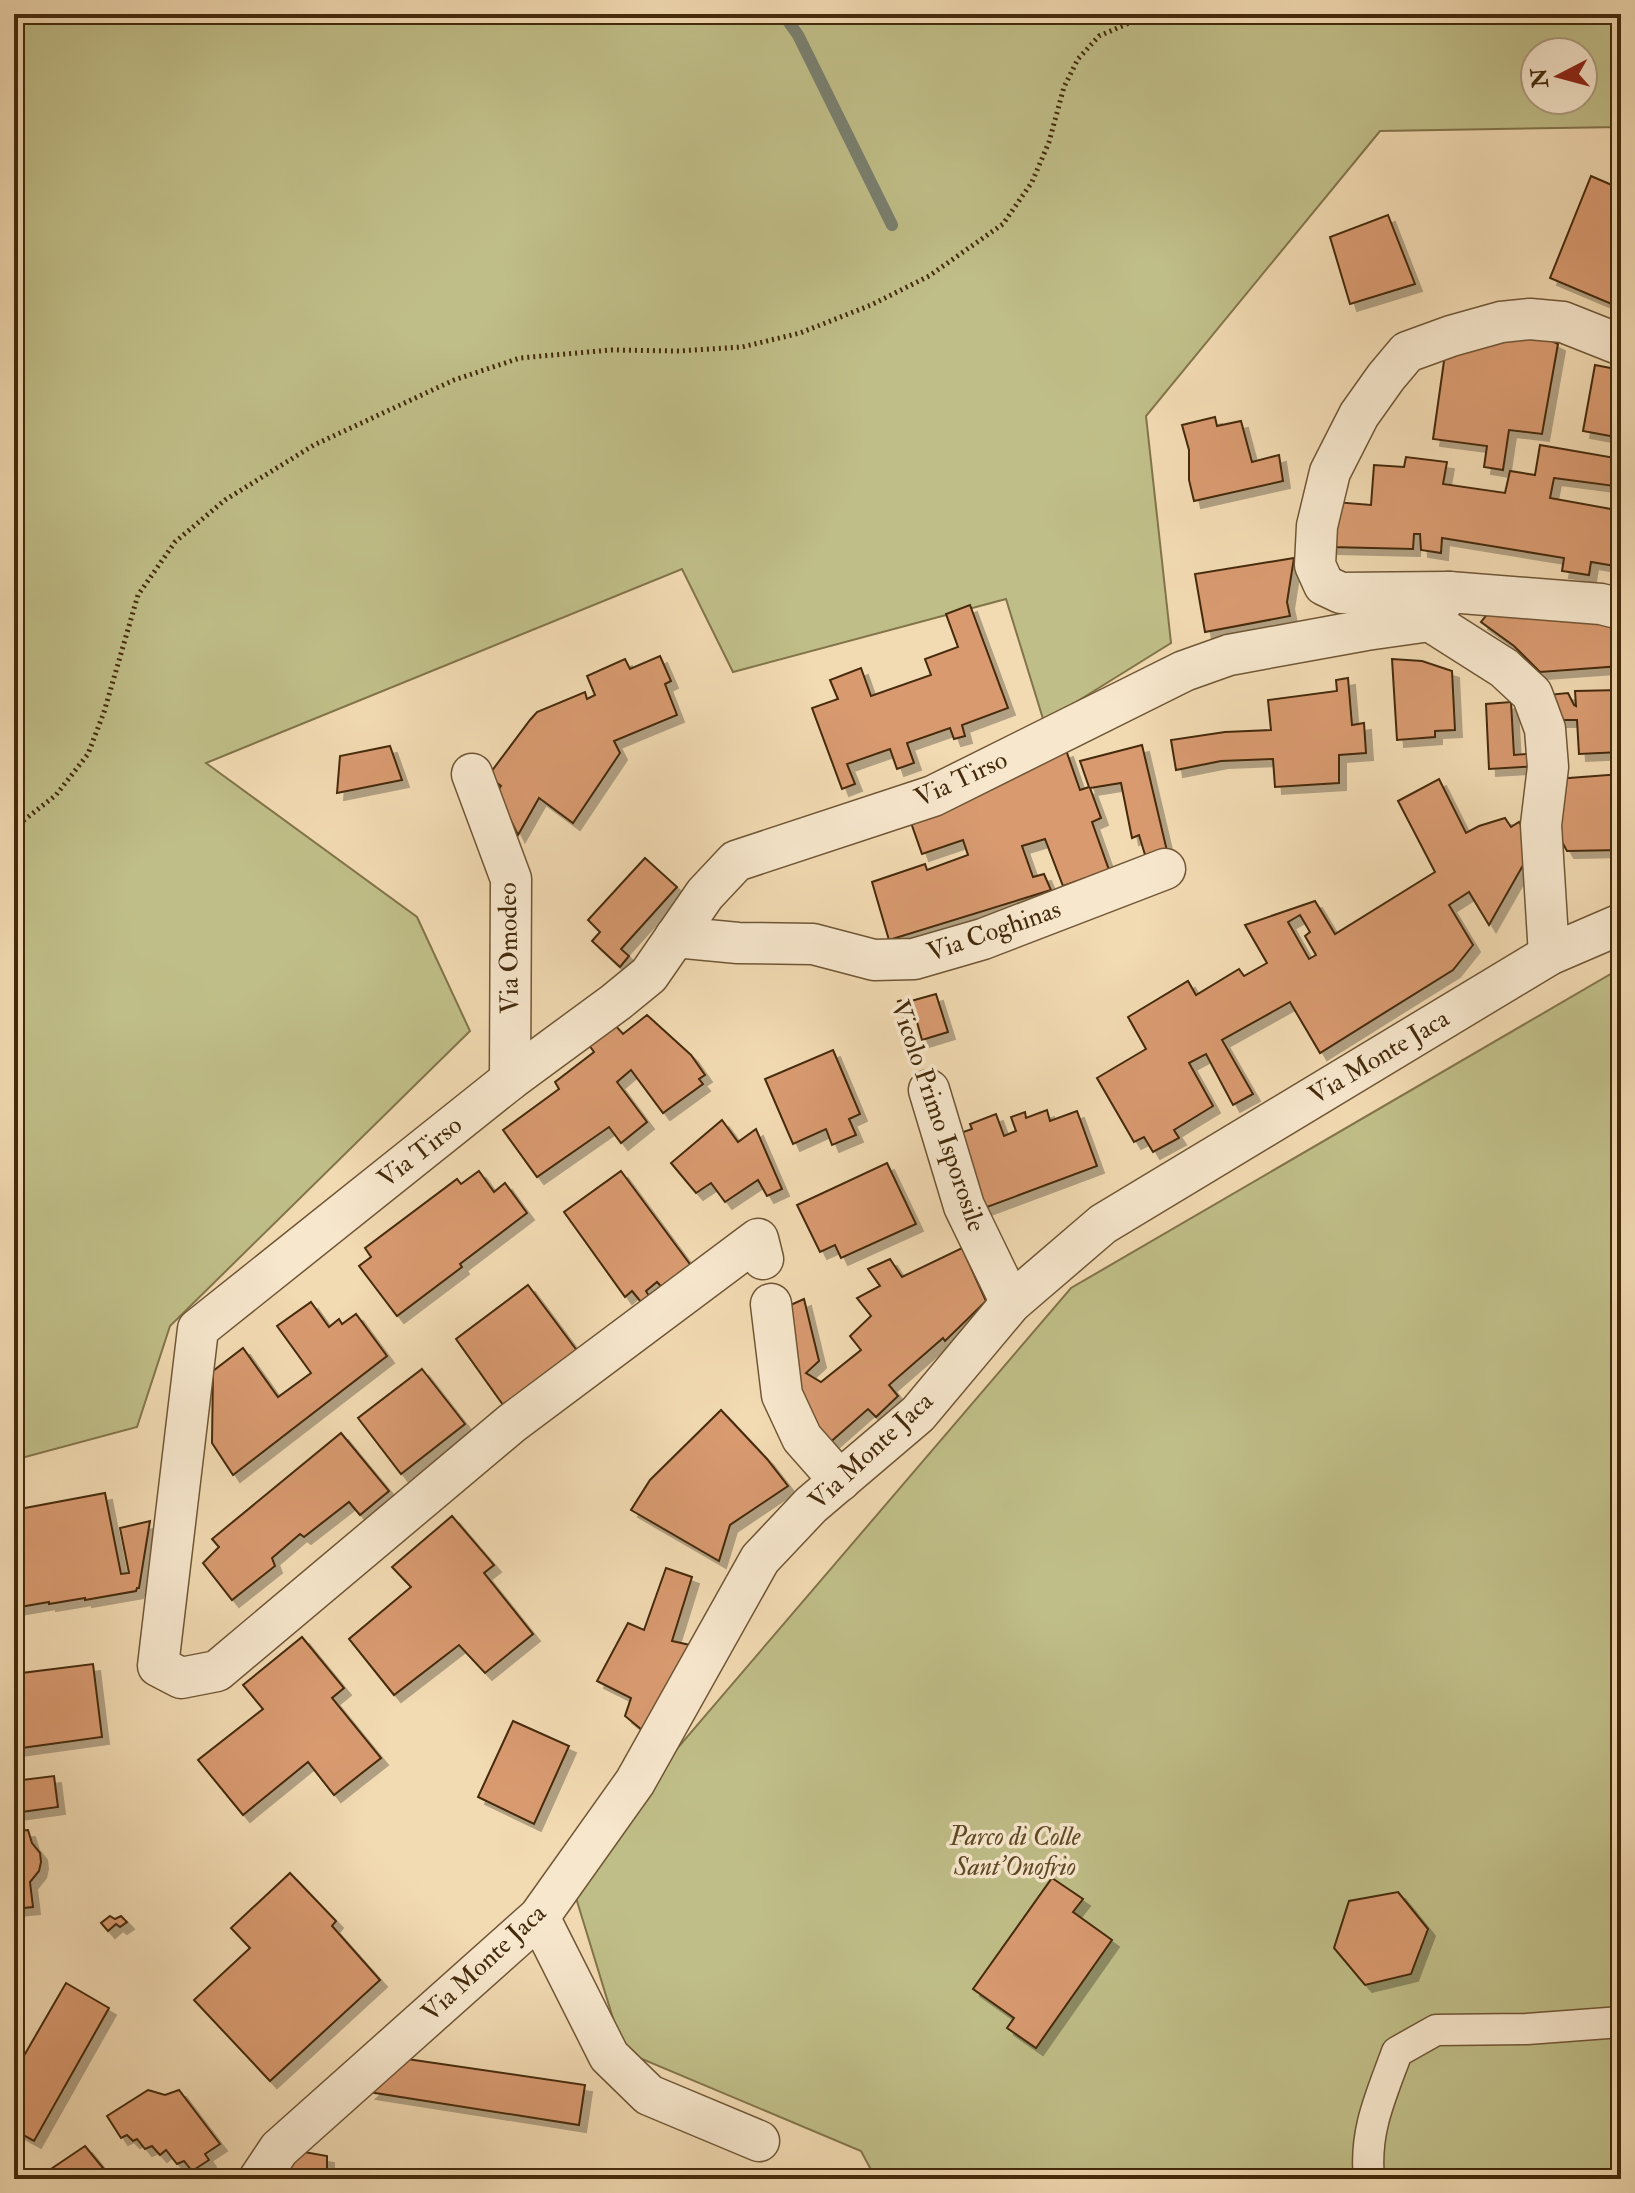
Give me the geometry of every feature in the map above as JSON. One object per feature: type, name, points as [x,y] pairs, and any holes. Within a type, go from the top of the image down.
[{"type":"street","points":[[1549,955],[1541,825],[1548,767],[1545,729],[1532,694],[1440,606],[1341,593],[1324,585],[1315,565],[1317,526],[1330,472],[1359,415],[1407,352],[1501,322],[1530,319],[1563,322],[1621,345]]},
{"type":"street","name":"Via Tirso","points":[[761,1249],[512,1423],[217,1671],[181,1678],[158,1666],[198,1329],[510,1080],[649,975],[705,894],[736,861],[933,796],[1184,671],[1229,655],[1366,630],[1440,606],[1601,604],[1621,609]]},
{"type":"street","name":"Via Omodeo","points":[[472,774],[511,879],[510,1080]]},
{"type":"street","name":"Via Coghinas","points":[[675,937],[738,943],[813,944],[874,960],[914,959],[983,939],[1165,869]]},
{"type":"street","name":"Via Monte Jaca","points":[[269,2164],[539,1917],[635,1782],[760,1559],[811,1505],[918,1414],[1011,1303],[1103,1224],[1549,955],[1621,924]]},
{"type":"street","name":"Vicolo Primo Isporosile","points":[[929,1090],[964,1206],[1011,1303]]},
{"type":"street","points":[[771,1304],[782,1395],[802,1438],[840,1481]]},
{"type":"street","points":[[539,1917],[609,2056],[649,2095],[759,2141]]},
{"type":"street","points":[[1369,2179],[1367,2161],[1371,2125],[1397,2052],[1436,2030],[1527,2029],[1621,2022]]},
{"type":"path","points":[[14,828],[56,795],[88,754],[104,712],[138,595],[175,542],[225,500],[314,445],[454,380],[520,358],[611,350],[679,351],[742,347],[814,327],[871,305],[929,276],[1003,224],[1032,182],[1049,142],[1064,87],[1078,59],[1099,36],[1150,14]]},
{"type":"path","name":"Vicolo Primo Isporosile","points":[[898,996],[929,1090]]},
{"type":"green space","points":[[14,14],[1621,14],[1621,127],[1380,131],[1146,416],[1171,643],[1044,722],[1006,599],[733,672],[682,569],[206,763],[417,917],[470,1031],[170,1326],[137,1427],[14,1460]]},
{"type":"green space","name":"Parco di Colle Sant'Onofrio","points":[[1621,968],[1621,2179],[876,2179],[861,2151],[623,2051],[569,1875],[1071,1288]]},
{"type":"building","points":[[1591,176],[1621,189],[1621,209],[1616,223],[1621,225],[1621,308],[1550,278]]},
{"type":"building","points":[[1388,215],[1415,284],[1350,304],[1330,237]]},
{"type":"building","points":[[1523,327],[1558,344],[1542,434],[1509,430],[1503,470],[1484,467],[1487,446],[1433,439],[1445,354]]},
{"type":"building","points":[[1595,365],[1621,370],[1621,438],[1583,431]]},
{"type":"building","points":[[1215,417],[1217,426],[1241,421],[1252,462],[1279,455],[1283,481],[1194,501],[1189,480],[1189,450],[1182,425]]},
{"type":"building","points":[[1540,445],[1621,459],[1621,567],[1591,562],[1589,575],[1562,571],[1564,558],[1442,538],[1441,553],[1421,550],[1420,534],[1414,534],[1413,549],[1330,547],[1335,502],[1371,505],[1374,465],[1404,467],[1406,457],[1447,462],[1443,484],[1505,493],[1510,471],[1535,475]],"holes":[[[1554,478],[1615,486],[1611,509],[1550,498]]]},
{"type":"building","points":[[1294,558],[1287,602],[1290,616],[1205,632],[1195,574]]},
{"type":"building","points":[[970,605],[1008,708],[962,725],[965,736],[954,739],[950,728],[907,743],[914,763],[897,769],[890,749],[847,764],[855,784],[842,789],[812,708],[838,699],[830,680],[861,668],[871,696],[931,675],[925,659],[958,647],[946,614]]},
{"type":"building","points":[[1489,612],[1621,616],[1621,666],[1540,672],[1514,646],[1481,622]]},
{"type":"building","points":[[660,656],[671,681],[665,684],[677,715],[614,741],[620,753],[573,823],[539,798],[518,835],[502,802],[494,795],[501,786],[488,776],[530,720],[537,712],[585,692],[587,699],[595,695],[587,676],[625,659],[630,669]]},
{"type":"building","points":[[1392,659],[1422,661],[1452,671],[1455,730],[1435,731],[1435,737],[1397,740]]},
{"type":"building","points":[[1348,678],[1352,725],[1364,723],[1366,753],[1339,755],[1339,783],[1275,787],[1273,759],[1221,761],[1176,770],[1171,740],[1225,732],[1271,730],[1268,700],[1337,691],[1336,680]]},
{"type":"building","points":[[1621,690],[1621,752],[1579,754],[1577,720],[1559,720],[1547,695],[1568,693],[1576,706],[1575,691]]},
{"type":"building","points":[[1511,702],[1514,755],[1537,753],[1539,766],[1489,769],[1486,704]]},
{"type":"building","points":[[1142,745],[1167,851],[1146,858],[1139,835],[1132,838],[1121,783],[1090,788],[1101,818],[1092,822],[1109,870],[1063,886],[1045,839],[1022,846],[1033,877],[1044,874],[1051,890],[889,940],[872,882],[925,864],[927,870],[968,855],[963,840],[922,854],[909,817],[1066,750],[1080,790],[1089,787],[1080,761]]},
{"type":"building","points":[[390,746],[402,780],[337,793],[340,756]]},
{"type":"building","points":[[1621,774],[1621,850],[1567,851],[1555,829],[1556,779]]},
{"type":"building","points":[[1439,779],[1466,833],[1505,818],[1511,827],[1519,822],[1534,846],[1489,925],[1469,892],[1449,905],[1473,945],[1453,970],[1320,1053],[1290,1002],[1222,1040],[1253,1094],[1233,1105],[1206,1054],[1189,1063],[1213,1106],[1174,1130],[1179,1138],[1153,1152],[1144,1137],[1134,1142],[1097,1078],[1146,1049],[1128,1017],[1188,981],[1196,995],[1239,969],[1244,976],[1267,963],[1245,925],[1315,901],[1335,934],[1435,872],[1398,801]],"holes":[[[1300,915],[1310,932],[1305,936],[1316,955],[1309,959],[1288,922]]]},
{"type":"building","points":[[645,858],[677,887],[621,949],[629,956],[620,967],[592,941],[600,932],[588,920]]},
{"type":"building","points":[[936,994],[948,1032],[922,1040],[911,1001]]},
{"type":"building","points":[[647,1015],[691,1055],[705,1075],[699,1079],[703,1084],[663,1113],[631,1070],[617,1082],[647,1122],[621,1143],[609,1127],[537,1177],[503,1130],[559,1089],[555,1082],[594,1052],[589,1045],[615,1025],[623,1034]]},
{"type":"building","points":[[833,1050],[860,1114],[849,1119],[856,1135],[832,1145],[826,1129],[793,1144],[765,1079]]},
{"type":"building","points":[[1047,1110],[1050,1121],[1077,1111],[1097,1166],[979,1210],[952,1136],[972,1129],[970,1124],[996,1114],[1004,1136],[1016,1131],[1011,1117],[1025,1112],[1026,1118]]},
{"type":"building","points":[[722,1120],[738,1142],[756,1129],[782,1189],[767,1196],[758,1180],[725,1202],[711,1183],[696,1193],[671,1163]]},
{"type":"building","points":[[887,1163],[916,1224],[841,1258],[835,1245],[820,1252],[797,1205]]},
{"type":"building","points":[[479,1171],[494,1192],[505,1183],[527,1213],[397,1316],[359,1266],[371,1257],[365,1248],[457,1179],[461,1184]]},
{"type":"building","points":[[621,1171],[695,1271],[666,1292],[657,1282],[646,1291],[649,1296],[641,1302],[632,1291],[625,1297],[564,1212]]},
{"type":"building","points":[[962,1248],[986,1301],[945,1341],[943,1338],[889,1385],[898,1396],[876,1417],[868,1409],[827,1445],[794,1404],[777,1311],[804,1299],[819,1361],[806,1373],[821,1382],[861,1350],[850,1336],[871,1316],[857,1298],[880,1286],[868,1269],[890,1259],[902,1277]]},
{"type":"building","points":[[528,1285],[581,1356],[506,1409],[456,1339]]},
{"type":"building","points":[[311,1302],[329,1327],[339,1319],[342,1324],[356,1314],[387,1356],[233,1475],[212,1443],[213,1371],[243,1348],[278,1397],[311,1373],[277,1326]]},
{"type":"building","points":[[422,1369],[465,1424],[401,1474],[358,1418]]},
{"type":"building","points":[[721,1410],[788,1486],[730,1525],[719,1561],[631,1510],[650,1480]]},
{"type":"building","points":[[341,1433],[389,1491],[360,1515],[349,1502],[304,1537],[300,1534],[272,1558],[275,1566],[232,1600],[203,1563],[219,1547],[212,1539]]},
{"type":"building","points":[[105,1493],[121,1574],[129,1573],[120,1528],[150,1521],[139,1588],[85,1600],[14,1608],[14,1514],[25,1508]]},
{"type":"building","points":[[452,1516],[494,1565],[484,1573],[533,1634],[485,1673],[459,1645],[394,1695],[349,1639],[411,1587],[392,1567]]},
{"type":"building","points":[[666,1568],[692,1577],[672,1641],[690,1645],[642,1730],[625,1716],[631,1698],[597,1681],[628,1623],[644,1630]]},
{"type":"building","points":[[302,1637],[344,1688],[332,1698],[381,1758],[334,1795],[308,1762],[243,1815],[198,1760],[263,1709],[243,1685]]},
{"type":"building","points":[[93,1664],[102,1737],[14,1749],[14,1674]]},
{"type":"building","points":[[513,1721],[569,1746],[534,1824],[478,1797]]},
{"type":"building","points":[[54,1776],[58,1807],[14,1813],[14,1781]]},
{"type":"building","points":[[28,1830],[32,1843],[40,1853],[41,1862],[39,1871],[30,1882],[33,1907],[14,1909],[14,1831]]},
{"type":"building","points":[[290,1873],[336,1921],[332,1926],[380,1980],[270,2081],[194,2000],[250,1948],[231,1928]]},
{"type":"building","points":[[1052,1878],[1083,1899],[1073,1912],[1112,1940],[1036,2048],[1007,2028],[1014,2018],[973,1989]]},
{"type":"building","points":[[1398,1892],[1428,1929],[1411,1974],[1365,1985],[1334,1948],[1349,1901]]},
{"type":"building","points":[[110,1916],[115,1919],[121,1916],[127,1922],[120,1927],[116,1924],[108,1931],[101,1923]]},
{"type":"building","points":[[66,1983],[109,2008],[34,2141],[14,2130],[14,2073]]},
{"type":"building","points":[[407,2059],[585,2085],[579,2125],[369,2092]]},
{"type":"building","points":[[148,2090],[165,2095],[179,2090],[220,2144],[205,2154],[209,2160],[192,2171],[184,2161],[177,2164],[166,2150],[160,2155],[152,2146],[145,2149],[137,2139],[133,2141],[127,2135],[121,2138],[107,2116]]},
{"type":"building","points":[[85,2146],[112,2179],[14,2179],[14,2167],[42,2175]]},
{"type":"building","points":[[304,2152],[327,2156],[327,2178],[344,2179],[281,2179],[283,2170]]},
{"type":"waterway","points":[[783,14],[798,35],[892,225]]}]
